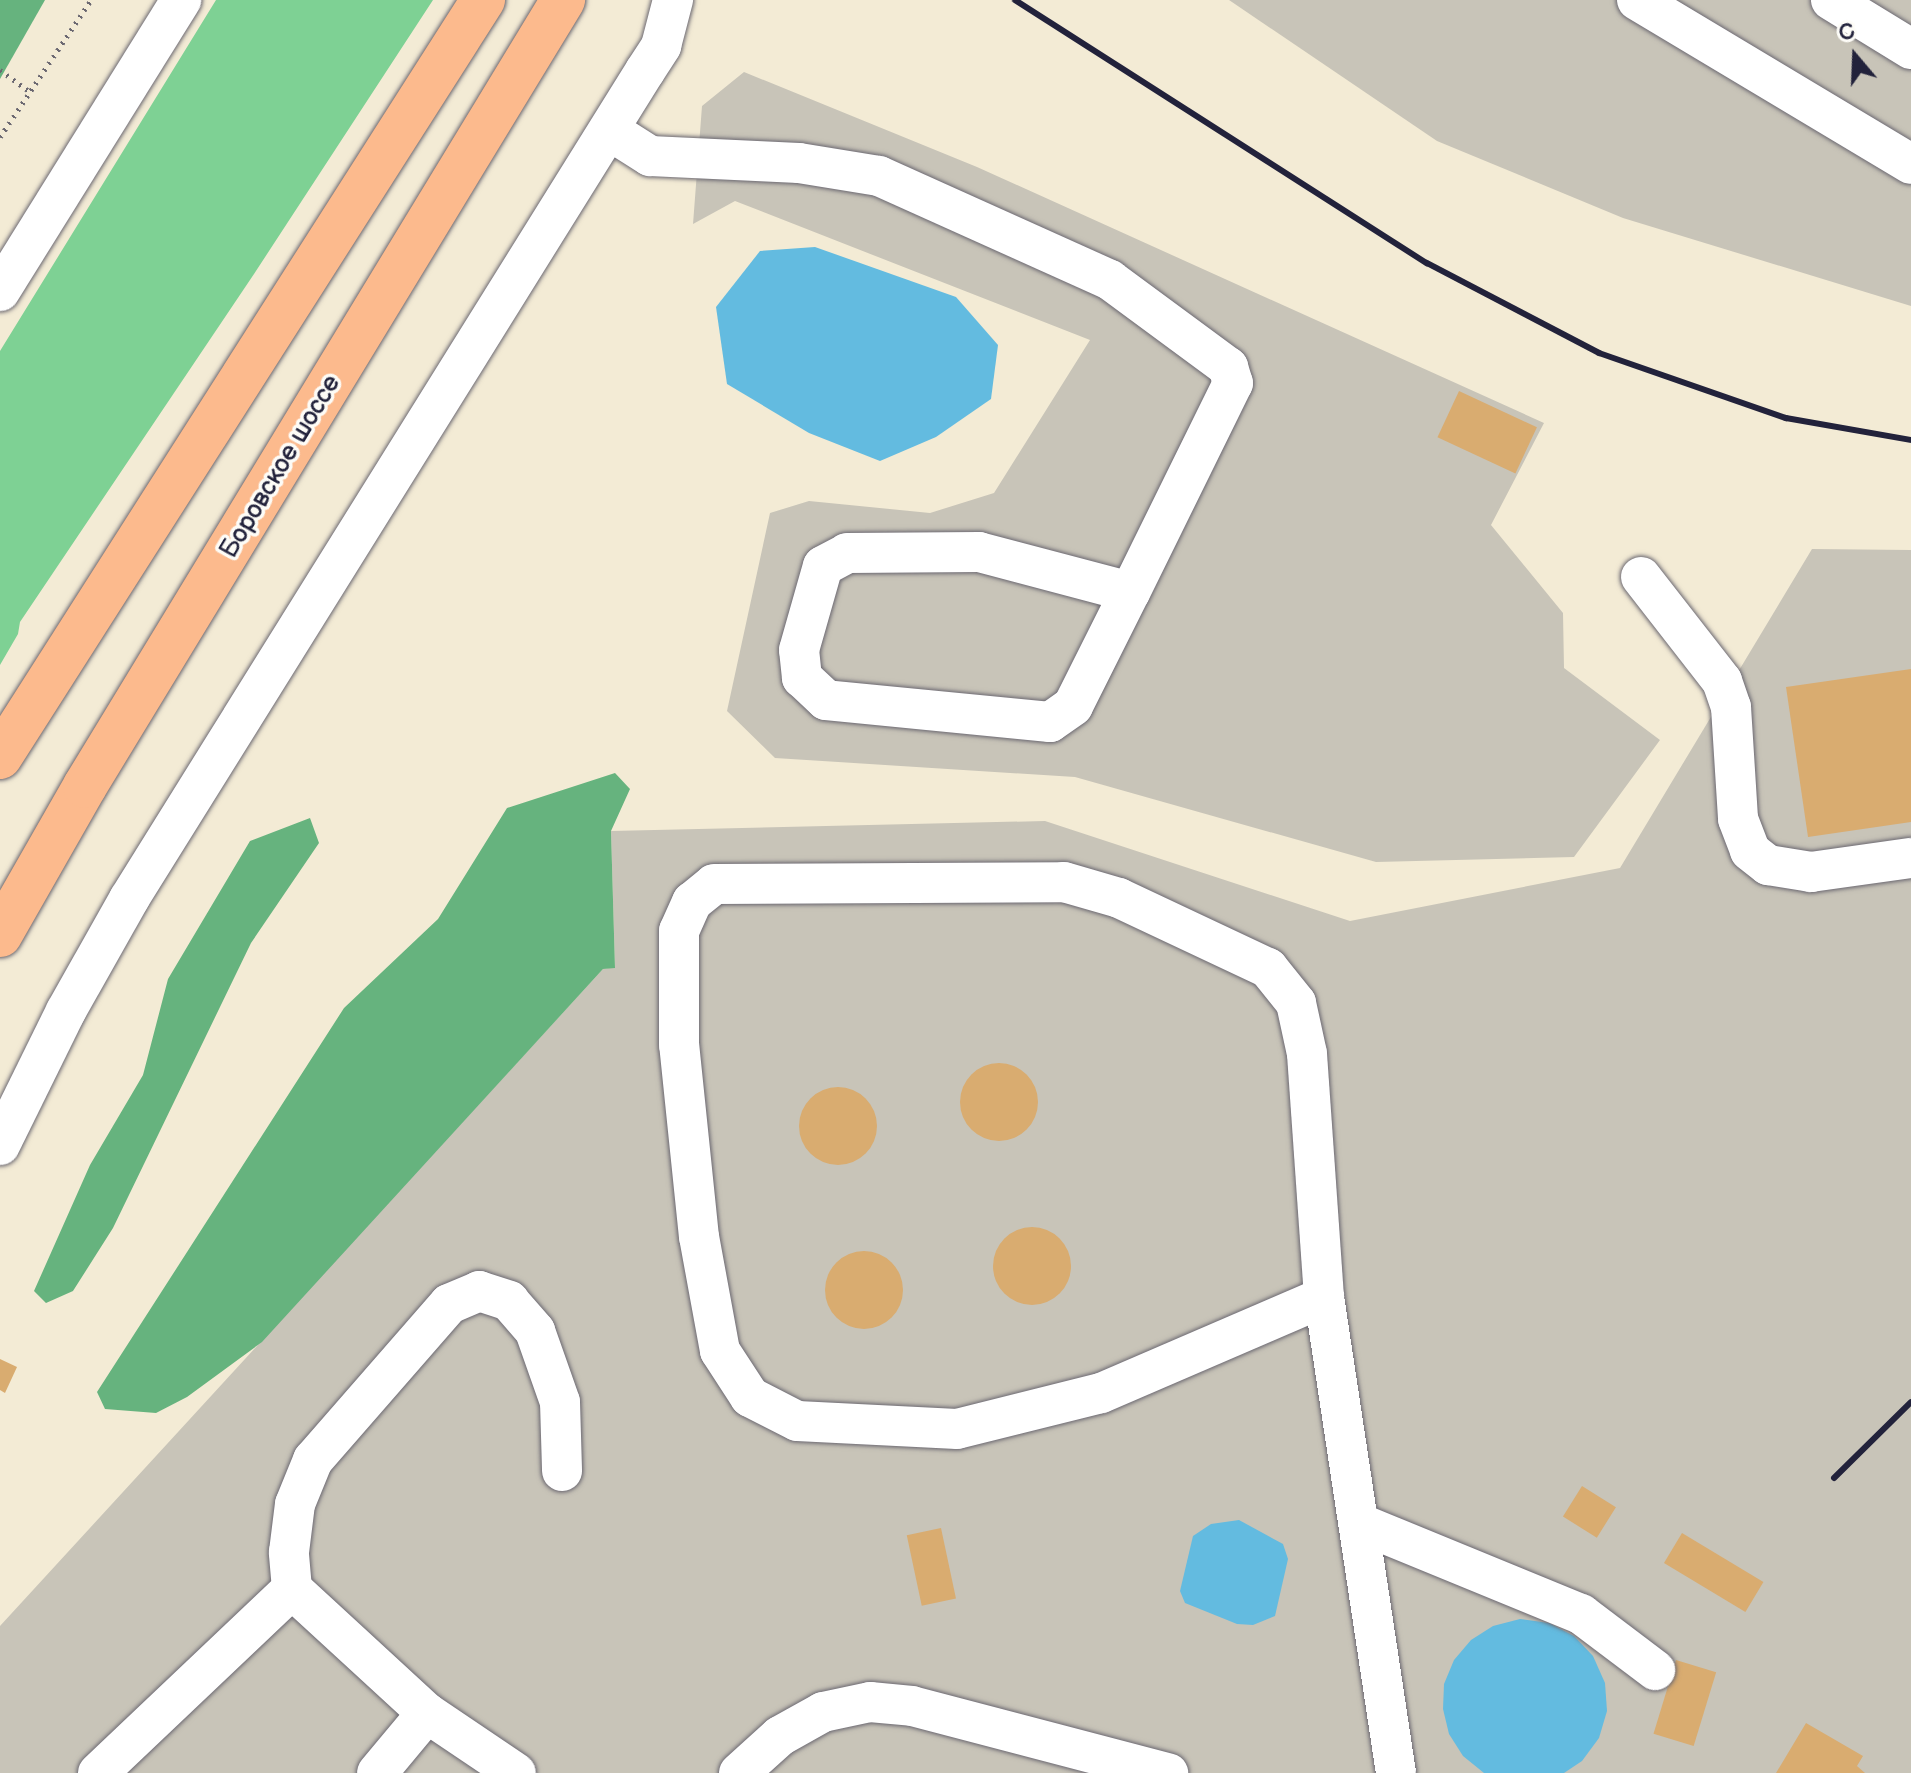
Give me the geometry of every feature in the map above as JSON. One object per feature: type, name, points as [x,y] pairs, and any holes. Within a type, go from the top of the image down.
[{"type":"main road","points":[[0,757],[483,0]]},
{"type":"main road","name":"Боровское шоссе","points":[[0,935],[85,786],[563,0]]},
{"type":"street","points":[[0,291],[181,0]]},
{"type":"street","points":[[0,1145],[66,1011],[129,899],[661,46],[673,0]]},
{"type":"street","points":[[1637,0],[1911,164]]},
{"type":"street","points":[[1831,0],[1911,49]]},
{"type":"street","points":[[609,130],[650,156],[799,163],[879,176],[1110,280],[1228,367],[1233,383],[1130,592],[1073,706],[1050,722],[826,700],[802,678],[799,650],[823,566],[847,553],[979,552],[1130,592]]},
{"type":"street","points":[[1641,577],[1722,681],[1731,707],[1738,819],[1750,851],[1768,865],[1811,872],[1911,858]]},
{"type":"street","points":[[1324,1297],[1101,1393],[957,1429],[797,1421],[750,1397],[720,1351],[699,1237],[679,1045],[679,931],[692,902],[714,884],[1064,882],[1119,898],[1268,968],[1296,1003],[1307,1054],[1324,1297],[1396,1773]]},
{"type":"street","points":[[516,1773],[427,1713],[292,1589],[289,1552],[295,1504],[313,1460],[449,1304],[479,1291],[509,1301],[535,1331],[560,1402],[562,1471]]},
{"type":"street","points":[[1359,1523],[1581,1614],[1655,1670]]},
{"type":"street","points":[[98,1773],[292,1589]]},
{"type":"street","points":[[739,1773],[791,1730],[823,1712],[870,1702],[912,1706],[1168,1773]]},
{"type":"street","points":[[377,1773],[427,1713]]},
{"type":"path","points":[[0,137],[91,0]]},
{"type":"path","points":[[0,70],[30,92]]},
{"type":"shaded area","points":[[1229,0],[1911,0],[1911,306],[1623,218],[1437,141]]},
{"type":"shaded area","points":[[744,72],[977,167],[1544,423],[1491,525],[1563,613],[1564,668],[1660,740],[1574,857],[1376,862],[1075,777],[775,758],[727,711],[770,513],[809,501],[930,513],[994,493],[1090,340],[735,201],[693,224],[702,106]]},
{"type":"shaded area","points":[[1812,549],[1911,550],[1911,1773],[0,1773],[0,1626],[603,969],[615,967],[611,831],[1045,821],[1350,921],[1620,868]]},
{"type":"green space","points":[[0,0],[45,0],[0,79]]},
{"type":"green space","points":[[216,0],[433,0],[254,274],[20,622],[18,634],[0,665],[0,351]]},
{"type":"green space","points":[[615,773],[630,789],[611,831],[615,968],[603,969],[262,1342],[187,1397],[156,1413],[105,1409],[97,1392],[344,1008],[438,919],[507,808]]},
{"type":"green space","points":[[310,818],[319,843],[251,943],[113,1228],[73,1291],[46,1303],[34,1291],[90,1165],[143,1075],[168,979],[250,841]]},
{"type":"water","points":[[815,247],[956,297],[998,345],[991,399],[936,437],[880,461],[809,433],[727,384],[716,307],[760,251]]},
{"type":"water","points":[[1239,1520],[1283,1544],[1288,1559],[1275,1616],[1253,1625],[1237,1624],[1185,1603],[1180,1591],[1193,1536],[1211,1524]]},
{"type":"water","points":[[1520,1619],[1549,1623],[1574,1636],[1593,1656],[1605,1683],[1607,1711],[1599,1738],[1582,1761],[1564,1773],[1484,1773],[1463,1756],[1449,1734],[1443,1709],[1444,1684],[1454,1660],[1471,1640],[1493,1626]]},
{"type":"building","points":[[1459,391],[1537,427],[1515,474],[1437,437]]},
{"type":"building","points":[[1911,669],[1911,822],[1808,837],[1786,687]]},
{"type":"building","points":[[999,1063],[1014,1066],[1027,1074],[1035,1087],[1038,1102],[1035,1117],[1027,1130],[1014,1138],[999,1141],[984,1138],[971,1130],[963,1117],[960,1102],[963,1087],[971,1074],[984,1066]]},
{"type":"building","points":[[838,1087],[853,1090],[866,1098],[874,1111],[877,1126],[874,1141],[866,1154],[853,1162],[838,1165],[823,1162],[810,1154],[802,1141],[799,1126],[802,1111],[810,1098],[823,1090]]},
{"type":"building","points":[[1032,1227],[1047,1230],[1060,1238],[1068,1251],[1071,1266],[1068,1281],[1060,1294],[1047,1302],[1032,1305],[1017,1302],[1004,1294],[996,1281],[993,1266],[996,1251],[1004,1238],[1017,1230]]},
{"type":"building","points":[[864,1251],[879,1254],[892,1262],[900,1275],[903,1290],[900,1305],[892,1318],[879,1326],[864,1329],[849,1326],[836,1318],[828,1305],[825,1290],[828,1275],[836,1262],[849,1254]]},
{"type":"building","points":[[0,1359],[17,1367],[5,1393],[0,1390]]},
{"type":"building","points":[[1582,1486],[1616,1507],[1597,1538],[1563,1517]]},
{"type":"building","points":[[941,1528],[956,1598],[922,1606],[907,1535]]},
{"type":"building","points":[[1682,1533],[1763,1582],[1745,1612],[1664,1563]]},
{"type":"building","points":[[1676,1660],[1716,1672],[1694,1746],[1653,1734]]},
{"type":"building","points":[[1806,1723],[1863,1756],[1857,1766],[1865,1773],[1776,1773]]},
{"type":"railway","points":[[1015,0],[1427,263],[1599,353],[1786,418],[1911,440]]},
{"type":"railway","points":[[1834,1478],[1911,1402]]}]
